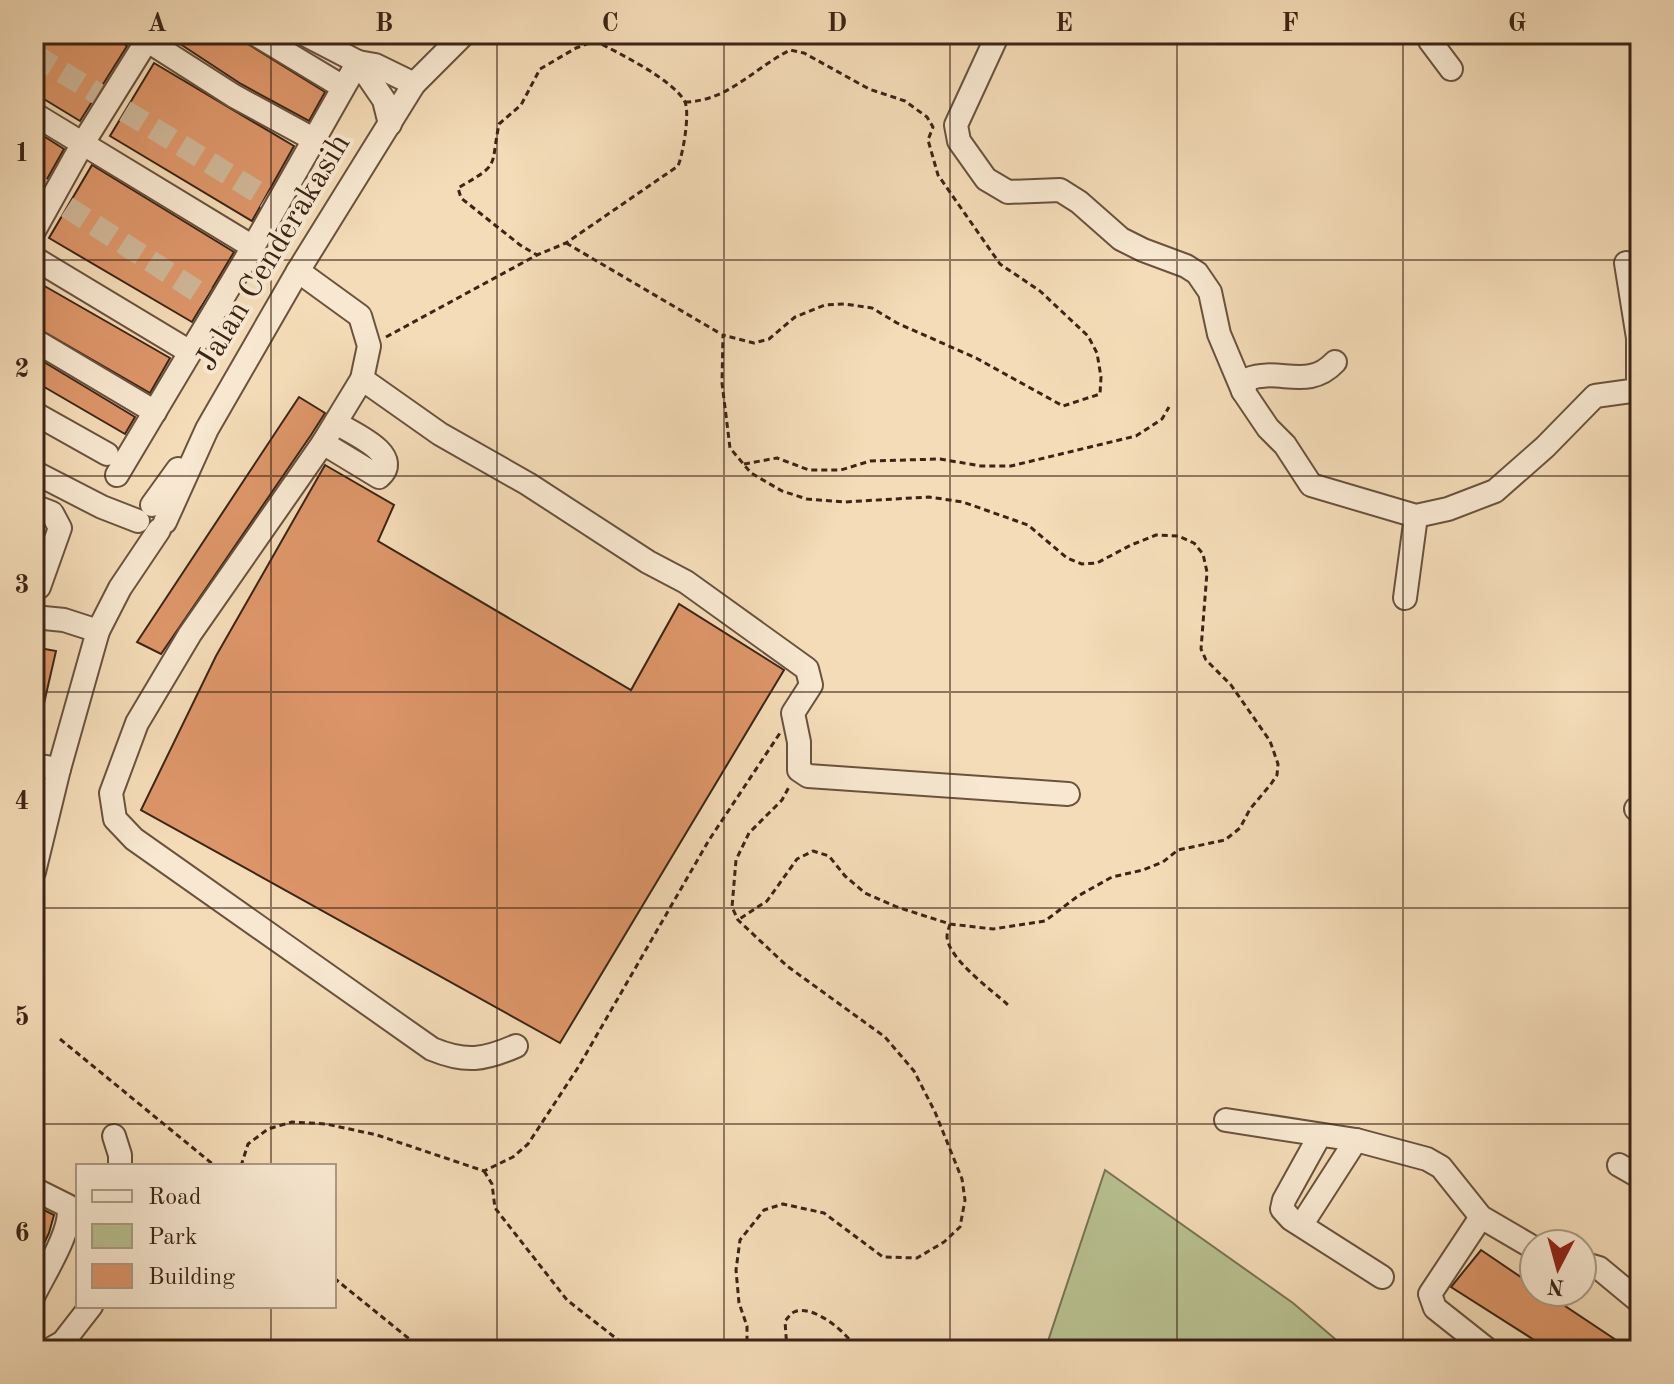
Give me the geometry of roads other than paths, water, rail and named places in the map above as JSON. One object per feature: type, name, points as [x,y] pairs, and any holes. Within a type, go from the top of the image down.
[{"type":"street","points":[[255,34],[343,87]]},
{"type":"street","points":[[304,34],[358,62],[375,65],[414,84]]},
{"type":"street","name":"Jalan Cenderakasih","points":[[116,595],[150,518],[207,429],[298,271],[414,84],[464,34]]},
{"type":"street","points":[[998,34],[956,125],[959,141],[986,179],[1008,192],[1060,190],[1079,202],[1121,239],[1197,273],[1210,292],[1219,334],[1243,391],[1311,485],[1416,516],[1448,509],[1495,491],[1545,447],[1595,396],[1638,390],[1638,338],[1626,263]]},
{"type":"street","points":[[1429,34],[1430,41],[1451,69]]},
{"type":"street","points":[[34,231],[83,143],[111,102],[145,36],[234,96],[313,139]]},
{"type":"street","points":[[117,475],[190,352],[213,301],[253,247],[272,201],[358,62]]},
{"type":"street","points":[[358,62],[384,100],[390,124]]},
{"type":"street","points":[[34,114],[253,247]]},
{"type":"street","points":[[34,258],[190,352]]},
{"type":"street","points":[[298,271],[360,316],[369,346],[362,379],[323,443],[190,634],[137,723],[111,793],[115,819],[134,839],[432,1049],[465,1059],[489,1058],[516,1046]]},
{"type":"street","points":[[34,340],[155,412]]},
{"type":"street","points":[[1243,391],[1248,379],[1260,375],[1288,378],[1318,376],[1335,362]]},
{"type":"street","points":[[362,379],[440,434],[528,484],[637,555],[686,582],[807,669],[811,685],[793,713],[799,742],[799,770],[808,776],[1068,794]]},
{"type":"street","points":[[34,413],[107,454]]},
{"type":"street","points":[[323,443],[379,477],[387,470],[388,463],[383,453],[336,423]]},
{"type":"street","points":[[34,472],[102,507],[150,518]]},
{"type":"street","points":[[34,506],[52,513],[60,528],[39,587],[34,588]]},
{"type":"street","points":[[1405,598],[1416,516]]},
{"type":"street","points":[[64,620],[116,595]]},
{"type":"street","points":[[34,872],[42,805],[59,769],[98,631],[116,595]]},
{"type":"street","points":[[34,617],[64,620],[98,631]]},
{"type":"street","points":[[64,620],[81,645],[88,668]]},
{"type":"street","points":[[34,765],[59,769]]},
{"type":"street","points":[[1226,1120],[1356,1140],[1409,1152],[1441,1167],[1481,1217],[1518,1239]]},
{"type":"street","points":[[1320,1135],[1282,1209],[1285,1214],[1382,1277]]},
{"type":"street","points":[[114,1136],[120,1164]]},
{"type":"street","points":[[1302,1224],[1356,1140]]},
{"type":"street","points":[[1619,1165],[1640,1177]]},
{"type":"street","points":[[34,1189],[68,1206],[70,1214],[34,1295]]},
{"type":"street","points":[[1481,1217],[1430,1294],[1435,1308],[1488,1350]]},
{"type":"street","points":[[1598,1268],[1640,1302]]},
{"type":"street","points":[[49,1350],[63,1342],[89,1308]]},
{"type":"tunnel","points":[[34,55],[98,94]]},
{"type":"tunnel","points":[[125,111],[267,198]]},
{"type":"tunnel","points":[[34,184],[42,189]]},
{"type":"tunnel","points":[[67,207],[206,297]]}]
